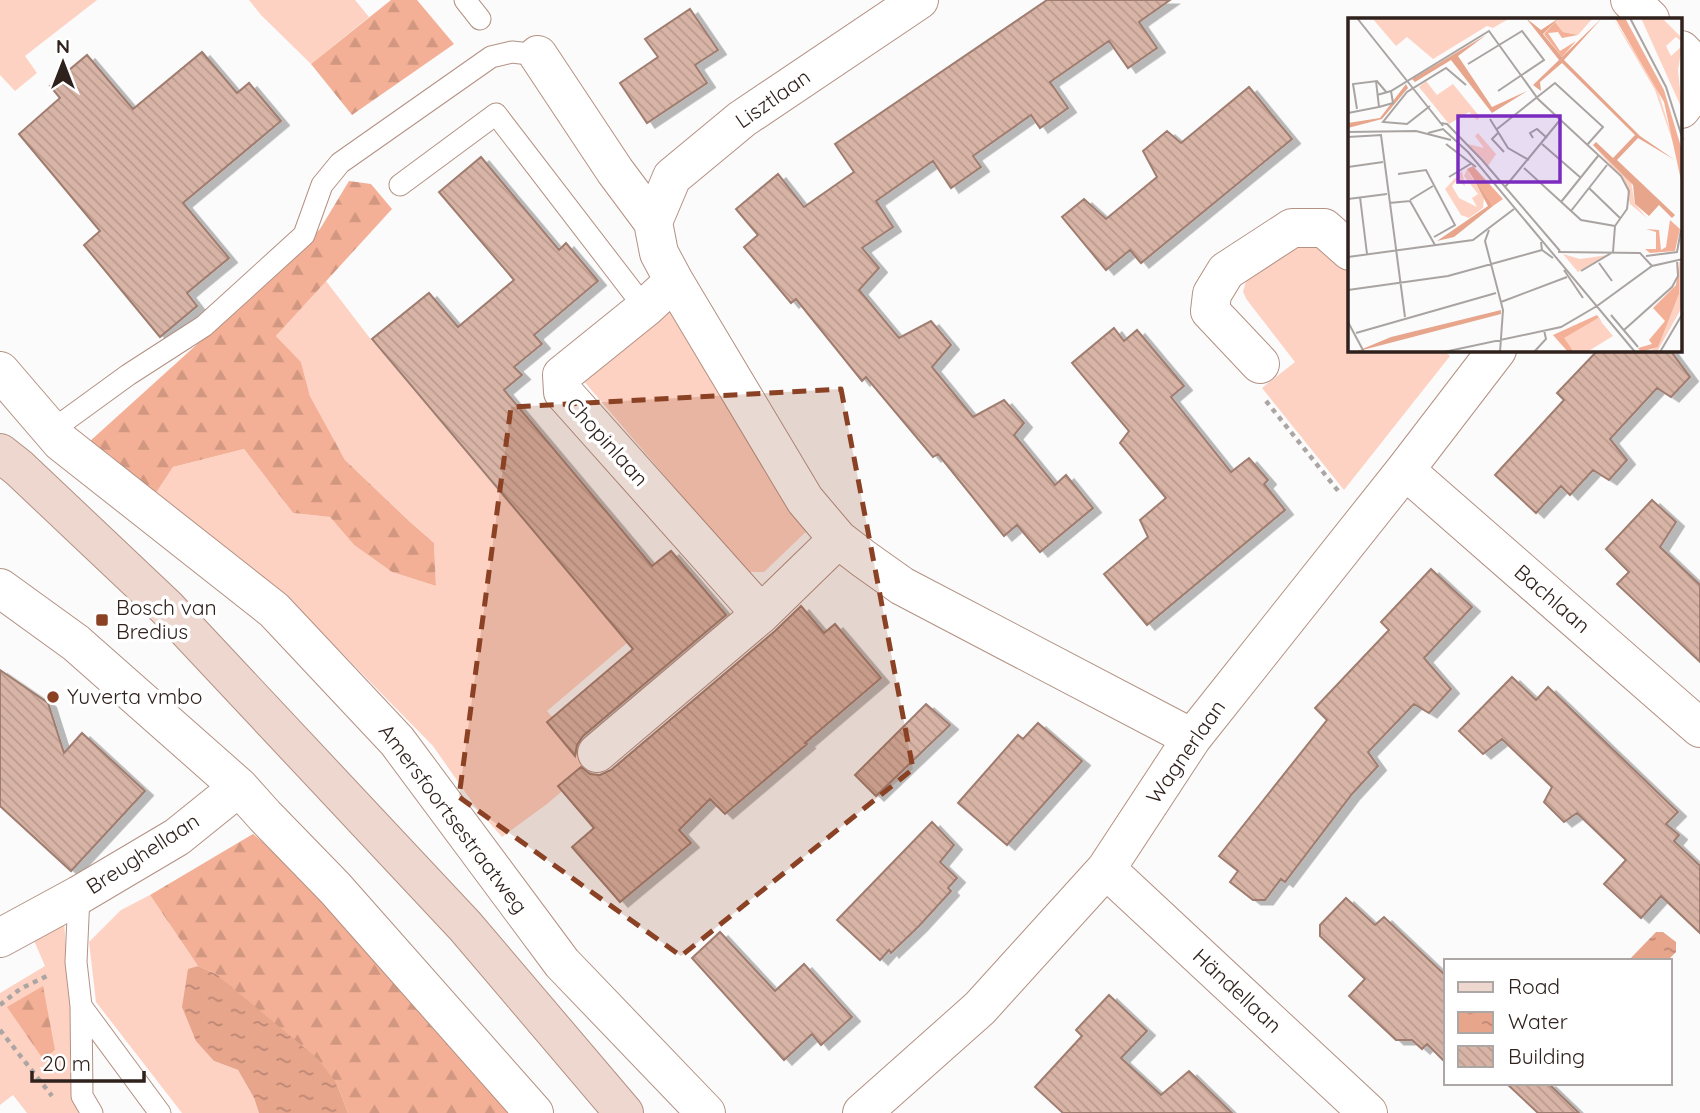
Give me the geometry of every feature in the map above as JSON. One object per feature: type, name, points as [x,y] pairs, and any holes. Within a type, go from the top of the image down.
[{"type":"main road","points":[[0,453],[166,607],[465,926],[624,1113]]},
{"type":"street","name":"Lisztlaan","points":[[653,222],[672,177],[742,120],[919,0]]},
{"type":"street","points":[[1630,0],[1649,18]]},
{"type":"street","points":[[1682,51],[1700,69]]},
{"type":"street","points":[[538,55],[615,171],[653,222],[659,253],[674,281],[805,500],[838,539],[902,586],[1192,738]]},
{"type":"street","points":[[1682,108],[1700,84]]},
{"type":"street","points":[[1260,364],[1210,311],[1212,294],[1226,271],[1292,229],[1324,229],[1348,249]]},
{"type":"street","name":"Chopinlaan","points":[[674,281],[562,375],[563,392],[761,614]]},
{"type":"street","name":"Wagnerlaan","points":[[862,1113],[980,1008],[1106,869],[1192,738],[1405,470],[1481,356]]},
{"type":"street","name":"Amersfoortsestraatweg","points":[[0,371],[61,442],[274,610],[397,741],[562,962],[706,1113]]},
{"type":"street","name":"Bachlaan","points":[[1405,470],[1700,728]]},
{"type":"street","points":[[597,753],[761,614],[838,539]]},
{"type":"street","points":[[0,588],[76,643],[239,787],[335,888],[534,1113]]},
{"type":"street","name":"Breughellaan","points":[[0,938],[177,837],[239,787]]},
{"type":"street","name":"Händellaan","points":[[1106,869],[1368,1113]]},
{"type":"lane","points":[[465,0],[480,19]]},
{"type":"lane","points":[[51,431],[128,375],[204,326],[304,235],[322,185],[340,163],[491,57],[512,52],[538,55]]},
{"type":"lane","points":[[400,186],[496,114],[645,308]]},
{"type":"lane","name":"Breughellaan","points":[[79,895],[76,962],[81,1006],[82,1097],[92,1113]]},
{"type":"lane","name":"Breughellaan","points":[[81,1006],[160,1113]]},
{"type":"path","points":[[1260,364],[1259,392],[1363,523]]},
{"type":"path","points":[[0,1005],[20,989],[76,962]]},
{"type":"path","points":[[0,1030],[57,1103]]},
{"type":"highlighted area","points":[[841,389],[913,769],[681,956],[459,797],[511,407]]},
{"type":"shaded area","points":[[0,0],[97,0],[25,56],[37,73],[15,91],[0,75]]},
{"type":"shaded area","points":[[249,0],[355,0],[369,17],[311,64]]},
{"type":"shaded area","points":[[1294,242],[1319,244],[1348,269],[1348,352],[1445,352],[1450,356],[1344,490],[1262,388],[1295,362],[1247,300],[1243,292],[1246,281]]},
{"type":"shaded area","points":[[326,281],[369,337],[627,643],[547,711],[593,765],[502,837],[475,806],[433,746],[330,641],[240,563],[154,496],[173,467],[244,449],[293,513],[330,517],[354,545],[392,572],[436,586],[434,543],[345,460],[310,396],[301,362],[276,336]]},
{"type":"shaded area","points":[[673,304],[812,526],[764,572],[747,572],[582,379]]},
{"type":"shaded area","points":[[150,895],[198,966],[188,970],[214,1061],[238,1070],[259,1113],[182,1113],[96,1002],[89,942],[121,910]]},
{"type":"shaded area","points":[[64,920],[78,1113],[27,1113],[13,1095],[0,1105],[0,993],[45,966],[32,936]]},
{"type":"green space","points":[[391,0],[417,0],[454,44],[352,115],[311,64]]},
{"type":"green space","points":[[349,181],[371,184],[392,209],[276,336],[301,362],[310,396],[345,460],[434,543],[436,586],[392,572],[354,545],[330,517],[293,513],[244,449],[173,467],[154,496],[110,455],[89,442],[257,290],[320,229]]},
{"type":"green space","points":[[253,834],[327,896],[513,1113],[348,1113],[337,1084],[216,974],[198,966],[150,895]]},
{"type":"green space","points":[[43,986],[55,1050],[43,1059],[7,1007]]},
{"type":"water","points":[[1656,932],[1663,932],[1676,942],[1676,952],[1669,959],[1630,959]]},
{"type":"water","points":[[198,966],[216,974],[319,1060],[337,1084],[348,1113],[259,1113],[238,1070],[214,1061],[196,1041],[182,1007],[188,969]]},
{"type":"building","points":[[1047,0],[1170,0],[1139,22],[1157,48],[1128,68],[1109,41],[1050,82],[1068,108],[1040,128],[1031,115],[973,156],[981,167],[951,188],[933,161],[876,201],[893,227],[862,248],[879,268],[859,290],[899,338],[931,321],[951,345],[932,367],[973,417],[1004,400],[1024,423],[1014,435],[1055,485],[1066,475],[1093,508],[1040,552],[1017,525],[1004,536],[938,454],[933,457],[866,377],[862,381],[796,299],[791,303],[744,247],[758,235],[736,209],[778,174],[804,207],[854,172],[835,144]]},
{"type":"building","points":[[690,9],[718,50],[695,65],[707,83],[647,123],[620,83],[658,57],[645,39]]},
{"type":"building","points":[[202,52],[237,93],[249,83],[281,121],[183,203],[229,258],[187,293],[197,306],[160,337],[84,245],[100,231],[19,134],[60,98],[50,86],[87,55],[133,109]]},
{"type":"building","points":[[1249,87],[1292,139],[1141,263],[1130,250],[1106,270],[1062,217],[1084,199],[1106,219],[1157,177],[1143,151],[1167,131],[1181,143]]},
{"type":"building","points":[[481,157],[559,250],[566,243],[598,281],[534,335],[542,344],[514,367],[522,375],[504,390],[652,566],[671,551],[726,615],[583,736],[577,745],[575,756],[547,722],[633,649],[372,339],[429,293],[458,327],[514,280],[439,192]]},
{"type":"building","points":[[1114,328],[1124,341],[1137,330],[1184,386],[1171,397],[1231,472],[1249,458],[1268,480],[1264,484],[1285,510],[1147,625],[1104,574],[1148,537],[1140,520],[1166,498],[1120,443],[1129,431],[1072,363]]},
{"type":"building","points":[[1596,352],[1671,352],[1690,377],[1671,397],[1657,388],[1610,439],[1627,460],[1609,480],[1593,470],[1570,495],[1561,486],[1536,513],[1495,475],[1564,400],[1557,393]]},
{"type":"building","points":[[1652,500],[1676,522],[1660,547],[1700,585],[1700,662],[1617,584],[1629,572],[1606,549]]},
{"type":"building","points":[[1431,569],[1472,607],[1424,658],[1451,689],[1429,713],[1414,704],[1368,752],[1378,766],[1352,794],[1285,882],[1281,879],[1265,900],[1253,900],[1230,882],[1238,871],[1219,856],[1327,720],[1315,708],[1389,630],[1381,622]]},
{"type":"building","points":[[801,606],[824,633],[835,624],[881,678],[725,814],[710,799],[679,830],[691,843],[620,902],[572,847],[594,828],[558,786],[581,767],[590,774],[600,775],[611,770]]},
{"type":"building","points":[[0,670],[48,703],[64,753],[82,733],[145,791],[71,871],[0,806]]},
{"type":"building","points":[[1512,677],[1536,700],[1548,687],[1678,812],[1666,824],[1679,835],[1674,841],[1700,866],[1700,933],[1661,896],[1641,918],[1604,884],[1626,860],[1577,813],[1564,822],[1544,802],[1552,787],[1502,739],[1483,754],[1459,731]]},
{"type":"building","points":[[926,704],[950,725],[876,796],[855,775]]},
{"type":"building","points":[[1038,723],[1082,761],[1007,845],[958,803],[1018,735],[1023,739]]},
{"type":"building","points":[[932,822],[954,845],[940,862],[957,878],[948,888],[951,891],[919,926],[880,960],[837,920]]},
{"type":"building","points":[[1346,898],[1375,925],[1384,917],[1444,974],[1444,1061],[1427,1044],[1422,1049],[1412,1040],[1396,1040],[1349,996],[1365,979],[1320,936],[1320,925]]},
{"type":"building","points":[[720,932],[775,991],[804,964],[852,1017],[821,1045],[812,1034],[784,1060],[692,958]]},
{"type":"building","points":[[1109,995],[1147,1031],[1121,1058],[1161,1095],[1189,1071],[1232,1113],[1063,1113],[1035,1087],[1082,1036],[1076,1030]]},
{"type":"building","points":[[1508,1085],[1550,1085],[1579,1113],[1538,1113]]},
{"type":"place","name":"Bosch van Bredius","points":[[102,620]]},
{"type":"place","name":"Yuverta vmbo","points":[[53,697]]}]
